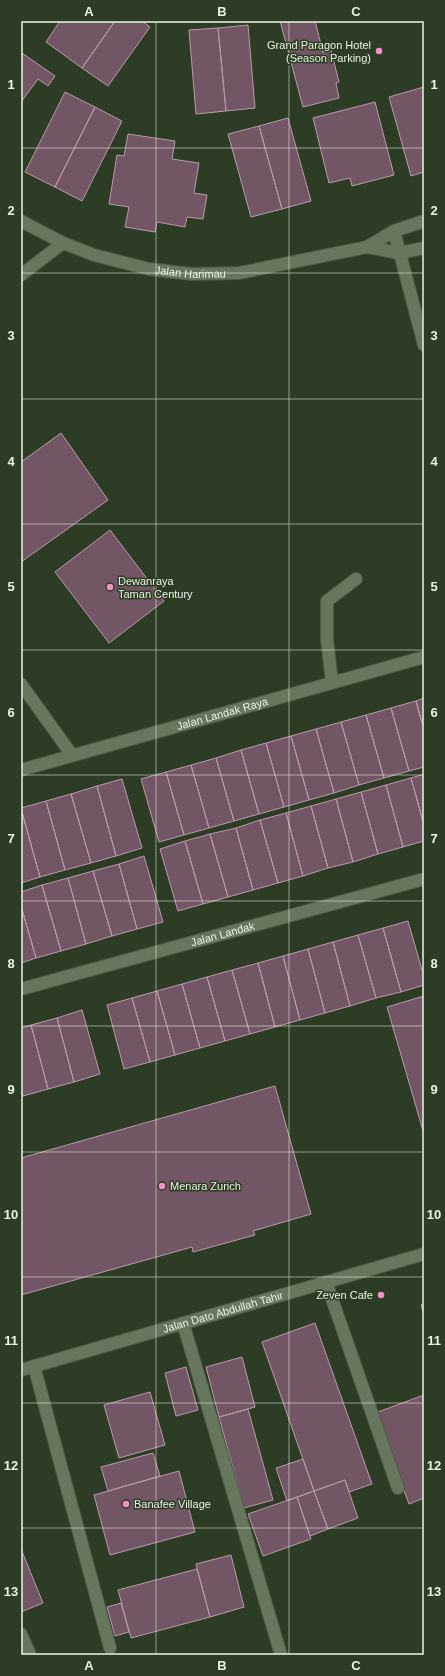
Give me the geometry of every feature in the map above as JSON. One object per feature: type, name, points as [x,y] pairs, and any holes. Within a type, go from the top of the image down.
[{"type":"street","name":"Jalan Harimau","points":[[21,221],[64,243],[94,255],[149,269],[191,274],[239,273],[367,247],[394,231],[424,221]]},
{"type":"street","points":[[394,231],[424,345]]},
{"type":"street","points":[[21,275],[64,243]]},
{"type":"street","name":"Jalan Harimau","points":[[367,247],[399,253],[424,248]]},
{"type":"street","points":[[332,682],[327,640],[327,601],[356,579]]},
{"type":"street","name":"Jalan Landak Raya","points":[[21,770],[424,657]]},
{"type":"street","points":[[21,684],[72,755]]},
{"type":"street","name":"Jalan Landak","points":[[21,989],[424,879]]},
{"type":"street","name":"Jalan Dato Abdullah Tahir","points":[[21,1370],[424,1254]]},
{"type":"street","points":[[326,1282],[398,1488]]},
{"type":"street","points":[[183,1324],[281,1655]]},
{"type":"street","points":[[34,1366],[110,1648]]},
{"type":"street","points":[[21,1634],[30,1655]]},
{"type":"building","points":[[60,21],[115,21],[82,68],[46,42]]},
{"type":"building","points":[[115,21],[142,21],[150,27],[108,86],[82,68]]},
{"type":"building","points":[[280,21],[315,21],[323,52],[331,50],[339,82],[336,83],[339,98],[303,107]]},
{"type":"building","points":[[248,25],[255,108],[226,111],[218,28]]},
{"type":"building","points":[[218,28],[226,111],[196,114],[189,30]]},
{"type":"building","points":[[22,53],[55,76],[48,86],[38,79],[21,102]]},
{"type":"building","points":[[424,87],[424,172],[411,176],[389,97]]},
{"type":"building","points":[[65,92],[95,107],[55,187],[25,172]]},
{"type":"building","points":[[375,102],[394,175],[352,186],[350,178],[329,183],[313,118]]},
{"type":"building","points":[[95,107],[122,121],[82,201],[55,187]]},
{"type":"building","points":[[288,118],[311,201],[282,209],[259,126]]},
{"type":"building","points":[[259,126],[282,209],[251,217],[228,134]]},
{"type":"building","points":[[128,134],[175,141],[172,159],[199,163],[194,193],[207,195],[203,219],[187,217],[185,227],[157,222],[155,232],[125,227],[129,207],[109,204],[117,155],[124,156]]},
{"type":"building","points":[[61,433],[108,500],[21,562],[21,462]]},
{"type":"building","name":"Dewanraya Taman Century","points":[[110,530],[164,601],[109,643],[55,572]]},
{"type":"building","points":[[424,698],[424,730],[416,701]]},
{"type":"building","points":[[416,701],[424,730],[424,767],[409,771],[391,708]]},
{"type":"building","points":[[391,708],[409,771],[384,778],[366,715]]},
{"type":"building","points":[[366,715],[384,778],[359,785],[341,722]]},
{"type":"building","points":[[341,722],[359,785],[334,793],[316,729]]},
{"type":"building","points":[[316,729],[334,793],[309,800],[291,736]]},
{"type":"building","points":[[291,736],[309,800],[284,807],[266,743]]},
{"type":"building","points":[[266,743],[284,807],[259,814],[241,750]]},
{"type":"building","points":[[241,750],[259,814],[234,821],[216,758]]},
{"type":"building","points":[[216,758],[234,821],[209,828],[191,765]]},
{"type":"building","points":[[191,765],[209,828],[184,835],[166,772]]},
{"type":"building","points":[[166,772],[184,835],[159,842],[141,779]]},
{"type":"building","points":[[424,774],[424,825],[411,778]]},
{"type":"building","points":[[411,778],[424,825],[424,841],[403,847],[386,785]]},
{"type":"building","points":[[122,779],[142,848],[116,856],[97,786]]},
{"type":"building","points":[[386,785],[403,847],[378,854],[361,792]]},
{"type":"building","points":[[97,786],[116,856],[91,863],[71,794]]},
{"type":"building","points":[[361,792],[378,854],[353,862],[336,799]]},
{"type":"building","points":[[71,794],[91,863],[65,870],[46,801]]},
{"type":"building","points":[[336,799],[353,862],[328,868],[311,806]]},
{"type":"building","points":[[46,801],[65,870],[40,877],[21,808]]},
{"type":"building","points":[[311,806],[328,868],[303,876],[286,813]]},
{"type":"building","points":[[21,809],[40,877],[21,883]]},
{"type":"building","points":[[286,813],[303,876],[278,883],[260,820]]},
{"type":"building","points":[[260,820],[278,883],[253,890],[236,828]]},
{"type":"building","points":[[236,828],[253,890],[228,897],[210,834]]},
{"type":"building","points":[[210,834],[228,897],[203,904],[185,841]]},
{"type":"building","points":[[185,841],[203,904],[178,911],[160,849]]},
{"type":"building","points":[[144,856],[163,922],[137,929],[119,864]]},
{"type":"building","points":[[119,864],[137,929],[112,936],[93,871]]},
{"type":"building","points":[[93,871],[112,936],[86,944],[68,878]]},
{"type":"building","points":[[68,878],[86,944],[61,951],[42,885]]},
{"type":"building","points":[[42,885],[61,951],[36,958],[21,906],[21,892]]},
{"type":"building","points":[[21,906],[36,958],[21,963]]},
{"type":"building","points":[[408,921],[424,977],[424,985],[401,992],[383,928]]},
{"type":"building","points":[[383,928],[401,992],[376,998],[358,935]]},
{"type":"building","points":[[358,935],[376,998],[350,1006],[333,942]]},
{"type":"building","points":[[333,942],[350,1006],[325,1013],[308,949]]},
{"type":"building","points":[[308,949],[325,1013],[300,1020],[283,956]]},
{"type":"building","points":[[283,956],[300,1020],[275,1027],[258,963]]},
{"type":"building","points":[[258,963],[275,1027],[250,1034],[232,970]]},
{"type":"building","points":[[232,970],[250,1034],[225,1041],[207,977]]},
{"type":"building","points":[[207,977],[225,1041],[200,1048],[182,984]]},
{"type":"building","points":[[182,984],[200,1048],[175,1055],[157,991]]},
{"type":"building","points":[[157,991],[175,1055],[150,1062],[132,998]]},
{"type":"building","points":[[424,996],[424,1134],[387,1007]]},
{"type":"building","points":[[132,998],[150,1062],[124,1069],[107,1005]]},
{"type":"building","points":[[82,1010],[100,1074],[74,1082],[57,1018]]},
{"type":"building","points":[[57,1018],[74,1082],[48,1089],[31,1025]]},
{"type":"building","points":[[31,1025],[48,1089],[23,1096],[21,1090],[21,1028]]},
{"type":"building","name":"Menara Zurich","points":[[275,1086],[311,1214],[253,1231],[255,1235],[193,1252],[192,1247],[21,1295],[21,1158]]},
{"type":"building","points":[[424,1304],[424,1314],[421,1305]]},
{"type":"building","points":[[315,1323],[372,1484],[349,1492],[345,1480],[314,1491],[262,1342]]},
{"type":"building","points":[[242,1357],[255,1407],[219,1417],[206,1367]]},
{"type":"building","points":[[186,1367],[198,1410],[176,1416],[165,1373]]},
{"type":"building","points":[[150,1392],[165,1445],[119,1458],[104,1405]]},
{"type":"building","points":[[424,1395],[424,1498],[409,1504],[375,1413]]},
{"type":"building","points":[[248,1409],[273,1500],[244,1508],[219,1417]]},
{"type":"building","points":[[153,1453],[160,1476],[108,1491],[101,1467]]},
{"type":"building","points":[[303,1459],[314,1491],[287,1501],[276,1468]]},
{"type":"building","points":[[179,1471],[195,1532],[110,1555],[94,1495]]},
{"type":"building","points":[[345,1480],[358,1518],[328,1529],[314,1491]]},
{"type":"building","points":[[314,1491],[328,1529],[310,1536],[297,1497]]},
{"type":"building","points":[[297,1497],[311,1539],[263,1556],[248,1514]]},
{"type":"building","points":[[21,1549],[43,1603],[21,1612]]},
{"type":"building","points":[[231,1555],[244,1607],[210,1617],[196,1564]]},
{"type":"building","points":[[197,1569],[210,1617],[131,1638],[118,1590]]},
{"type":"building","points":[[121,1603],[129,1632],[115,1636],[107,1607]]},
{"type":"place","name":"Grand Paragon Hotel (Season Parking)","points":[[379,51]]},
{"type":"place","name":"Dewanraya Taman Century","points":[[110,587]]},
{"type":"place","name":"Menara Zurich","points":[[162,1186]]},
{"type":"place","name":"Zeven Cafe","points":[[381,1295]]},
{"type":"place","name":"Banafee Village","points":[[126,1504]]}]
